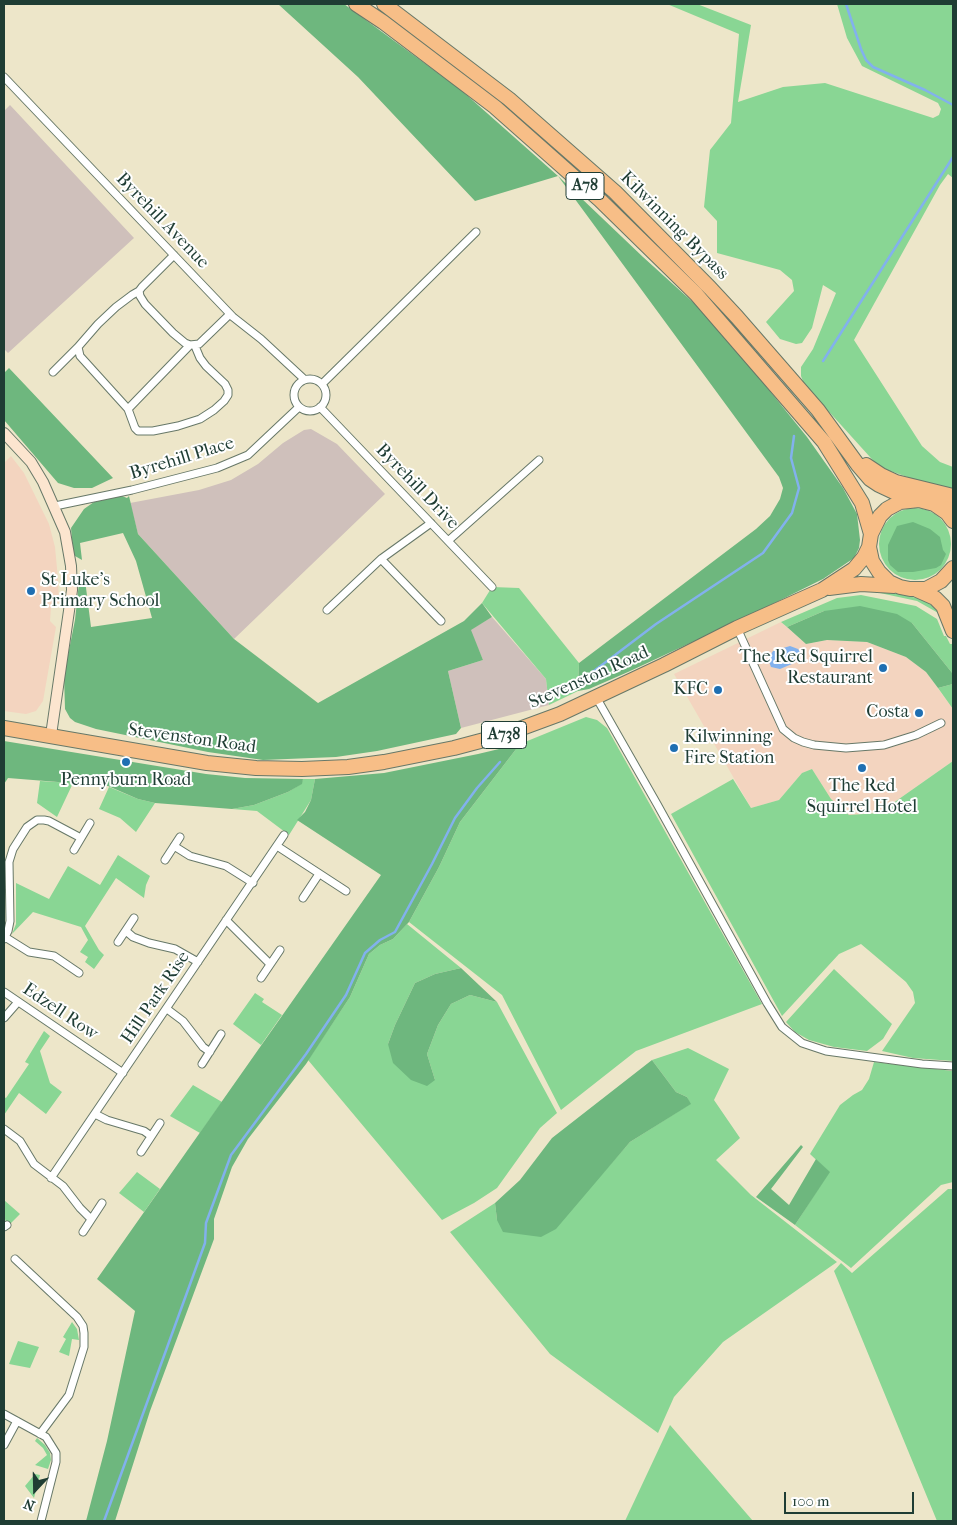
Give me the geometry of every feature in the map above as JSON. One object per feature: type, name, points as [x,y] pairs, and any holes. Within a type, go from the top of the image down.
[{"type":"highway","name":"Kilwinning Bypass","points":[[356,4],[495,107],[600,200],[696,294],[824,442],[862,503],[870,540]]},
{"type":"highway","name":"Kilwinning Bypass","points":[[384,4],[509,98],[615,192],[738,317],[818,410],[870,479],[883,488],[911,500]]},
{"type":"highway","points":[[850,452],[880,475],[896,482],[953,496]]},
{"type":"highway","name":"A78","points":[[927,501],[911,500],[900,502],[886,509],[877,520],[870,540],[872,561],[889,582],[900,587],[929,594],[939,602],[943,606],[953,632]]},
{"type":"highway","points":[[927,501],[942,508],[953,522]]},
{"type":"highway","name":"A738","points":[[822,590],[854,569],[864,556],[870,540]]},
{"type":"highway","points":[[917,590],[941,581],[953,568]]},
{"type":"highway","name":"A738","points":[[822,590],[862,584],[900,587]]},
{"type":"highway","name":"Stevenston Road","points":[[4,728],[207,762],[256,768],[348,767],[402,759],[503,735],[560,714],[737,628],[822,590]]},
{"type":"main road","points":[[927,501],[953,503]]},
{"type":"street","name":"Byrehill Avenue","points":[[4,77],[230,314],[261,339],[304,380]]},
{"type":"street","points":[[322,384],[476,232]]},
{"type":"street","points":[[53,372],[78,348],[92,330],[116,307],[139,291],[174,255]]},
{"type":"street","points":[[78,348],[80,356],[128,409],[138,431],[178,426],[200,419],[223,402],[228,395],[226,384],[206,366],[193,346],[185,344],[159,319],[140,296],[139,291]]},
{"type":"street","points":[[128,409],[193,346],[199,344],[230,314]]},
{"type":"street","points":[[312,378],[322,384],[326,395],[324,403],[320,407],[309,411],[300,407],[296,402],[294,392],[300,382],[304,380],[312,378]]},
{"type":"street","name":"Byrehill Place","points":[[55,506],[132,490],[218,468],[248,455],[300,407]]},
{"type":"street","name":"Byrehill Drive","points":[[320,407],[492,587]]},
{"type":"street","points":[[4,433],[31,462],[55,506],[65,532],[72,576],[51,735]]},
{"type":"street","points":[[448,541],[539,460]]},
{"type":"street","points":[[327,610],[381,559],[431,523]]},
{"type":"street","points":[[381,559],[441,621]]},
{"type":"street","points":[[737,628],[783,729],[794,738],[814,745],[846,748],[884,746],[916,736],[941,723]]},
{"type":"street","points":[[596,697],[782,1027],[802,1043],[826,1052],[953,1066]]},
{"type":"street","points":[[79,974],[54,956],[29,952],[4,938],[10,921],[9,862],[13,849],[27,828],[37,820],[49,820],[81,838]]},
{"type":"street","points":[[74,850],[90,823]]},
{"type":"street","name":"Hill Park Rise","points":[[51,1178],[284,835]]},
{"type":"street","points":[[165,860],[180,837]]},
{"type":"street","points":[[174,846],[196,858],[226,866],[253,883]]},
{"type":"street","points":[[277,846],[346,891]]},
{"type":"street","points":[[303,898],[319,874]]},
{"type":"street","points":[[118,942],[134,918]]},
{"type":"street","points":[[226,920],[270,964]]},
{"type":"street","points":[[126,931],[149,943],[176,949],[198,962]]},
{"type":"street","points":[[261,978],[280,950]]},
{"type":"street","name":"Edzell Row","points":[[4,992],[124,1073]]},
{"type":"street","points":[[4,1018],[18,1002]]},
{"type":"street","points":[[167,1009],[183,1021],[203,1047],[210,1052]]},
{"type":"street","points":[[202,1064],[221,1034]]},
{"type":"street","points":[[95,1114],[107,1120],[144,1131],[151,1136]]},
{"type":"street","points":[[141,1152],[160,1123]]},
{"type":"street","points":[[4,1129],[20,1141],[34,1164],[62,1186],[92,1219]]},
{"type":"street","points":[[83,1232],[102,1203]]},
{"type":"street","points":[[15,1259],[76,1317],[83,1326],[84,1333],[84,1347],[69,1395],[40,1434]]},
{"type":"street","points":[[4,1414],[40,1434],[50,1442],[56,1453],[42,1521]]},
{"type":"street","points":[[4,1445],[17,1421]]},
{"type":"shaded area","points":[[10,105],[134,238],[8,353],[4,349],[4,111]]},
{"type":"shaded area","points":[[311,429],[337,444],[385,494],[234,639],[138,534],[130,503],[199,490],[231,480],[258,464],[283,443],[304,430]]},
{"type":"shaded area","name":"St Luke's Primary School","points":[[11,456],[24,473],[49,524],[55,547],[58,579],[59,603],[51,607],[50,621],[56,627],[43,701],[36,711],[26,714],[4,711],[4,463]]},
{"type":"shaded area","points":[[492,617],[546,679],[549,705],[461,728],[448,671],[483,660],[470,630]]},
{"type":"shaded area","points":[[781,622],[806,644],[827,640],[867,642],[906,657],[926,672],[953,709],[953,761],[879,813],[849,815],[831,799],[812,769],[802,773],[779,800],[751,808],[674,674]]},
{"type":"green space","points":[[278,4],[344,4],[461,90],[558,176],[475,201],[358,77]]},
{"type":"green space","points":[[667,4],[697,4],[751,25],[738,102],[783,87],[825,83],[933,118],[939,115],[941,109],[938,103],[862,66],[847,38],[837,4],[953,4],[953,178],[948,174],[940,185],[854,340],[922,446],[940,462],[953,467],[953,493],[879,467],[804,384],[801,376],[801,367],[813,349],[836,293],[823,285],[812,328],[802,343],[796,344],[780,339],[766,322],[794,291],[792,280],[780,270],[717,253],[717,221],[704,207],[710,150],[731,123],[739,34]]},
{"type":"green space","points":[[558,176],[696,305],[752,369],[807,437],[843,488],[857,514],[860,540],[859,548],[854,558],[823,579],[628,672],[589,689],[578,691],[579,663],[756,529],[770,516],[780,499],[783,488],[779,477]]},
{"type":"green space","points":[[9,368],[113,478],[92,488],[74,488],[58,483],[4,420],[4,373]]},
{"type":"green space","points":[[122,496],[127,498],[129,496],[138,534],[234,639],[318,703],[464,621],[482,603],[492,617],[471,630],[483,660],[448,671],[461,728],[456,734],[377,751],[336,757],[263,760],[208,752],[96,729],[75,722],[70,718],[65,709],[64,675],[75,620],[80,573],[84,572],[91,627],[152,618],[136,561],[123,533],[80,543],[82,560],[75,556],[73,551],[71,528],[84,509],[94,502]]},
{"type":"green space","points":[[915,508],[935,514],[945,524],[951,544],[945,564],[935,574],[915,580],[895,574],[885,564],[879,544],[885,524],[895,514]]},
{"type":"green space","points":[[913,522],[930,529],[940,537],[946,554],[941,565],[936,568],[913,572],[898,572],[890,565],[888,560],[888,545],[897,526]]},
{"type":"green space","points":[[492,587],[519,588],[579,663],[578,691],[549,705],[546,679],[482,603]]},
{"type":"green space","points":[[866,590],[884,591],[917,598],[929,603],[940,614],[917,601]]},
{"type":"green space","points":[[861,595],[916,606],[937,619],[944,636],[946,636],[950,644],[953,644],[953,674],[912,623],[824,611],[787,627],[781,622],[837,598]]},
{"type":"green space","points":[[860,606],[897,614],[912,623],[953,674],[953,684],[938,688],[926,672],[906,657],[867,642],[827,640],[806,644],[787,627],[824,611]]},
{"type":"green space","points":[[953,684],[953,709],[938,688]]},
{"type":"green space","points":[[586,717],[597,720],[607,728],[762,1004],[636,1051],[561,1110],[502,995],[409,922],[439,867],[460,822],[520,744]]},
{"type":"green space","points":[[4,741],[206,774],[245,778],[303,779],[302,784],[288,792],[254,805],[232,809],[155,803],[138,799],[108,786],[8,778],[4,784]]},
{"type":"green space","points":[[520,744],[460,822],[439,867],[409,922],[393,939],[380,945],[369,954],[350,997],[306,1064],[248,1139],[232,1167],[214,1219],[214,1239],[150,1411],[115,1521],[86,1521],[107,1441],[135,1311],[97,1279],[381,875],[297,820],[305,812],[311,800],[315,779],[384,773]]},
{"type":"green space","points":[[953,761],[953,1061],[913,1058],[882,1051],[915,1003],[913,992],[906,982],[861,944],[839,954],[782,1016],[671,814],[733,779],[751,808],[779,800],[802,773],[812,769],[831,799],[849,815],[879,813]]},
{"type":"green space","points":[[303,779],[315,779],[311,800],[289,835],[257,811],[232,809],[254,805],[288,792],[301,784]]},
{"type":"green space","points":[[40,781],[73,783],[57,817],[37,803]]},
{"type":"green space","points":[[109,787],[138,799],[155,803],[136,832],[120,818],[99,809]]},
{"type":"green space","points":[[118,855],[150,876],[144,898],[116,878],[85,926],[104,955],[94,969],[85,962],[88,957],[80,952],[88,940],[81,927],[33,912],[12,934],[16,924],[16,883],[49,899],[68,866],[100,885]]},
{"type":"green space","points":[[407,924],[461,968],[435,974],[415,983],[388,1044],[435,1080],[427,1054],[438,1025],[451,1004],[470,995],[497,1002],[557,1113],[540,1128],[497,1188],[442,1220],[308,1060],[350,997],[369,954],[380,945],[393,939]]},
{"type":"green space","points":[[461,968],[497,1002],[470,995],[451,1004],[438,1025],[427,1054],[435,1080],[427,1086],[411,1080],[393,1063],[388,1044],[415,983],[435,974]]},
{"type":"green space","points":[[834,969],[892,1024],[883,1039],[867,1051],[834,1047],[809,1040],[795,1032],[786,1022]]},
{"type":"green space","points":[[255,993],[264,999],[262,1002],[282,1015],[261,1045],[233,1024]]},
{"type":"green space","points":[[44,1031],[50,1036],[40,1051],[50,1083],[62,1092],[46,1114],[19,1093],[4,1115],[4,1097],[6,1098],[29,1064],[25,1062]]},
{"type":"green space","points":[[688,1048],[729,1069],[714,1100],[740,1138],[716,1160],[751,1195],[837,1262],[723,1342],[674,1397],[658,1433],[550,1354],[450,1232],[495,1203],[497,1220],[601,1175],[630,1142],[690,1104],[687,1097],[676,1092],[652,1060]]},
{"type":"green space","points":[[652,1060],[676,1092],[687,1097],[691,1104],[630,1142],[556,1229],[541,1237],[503,1232],[497,1220],[495,1203],[520,1180],[552,1138]]},
{"type":"green space","points":[[874,1062],[953,1071],[953,1182],[941,1185],[851,1268],[795,1225],[829,1172],[810,1154],[840,1105],[862,1090],[869,1079]]},
{"type":"green space","points":[[193,1085],[222,1102],[200,1133],[170,1116]]},
{"type":"green space","points":[[801,1145],[803,1147],[771,1189],[789,1205],[816,1159],[830,1172],[795,1225],[756,1197]]},
{"type":"green space","points":[[137,1172],[160,1189],[144,1212],[119,1193]]},
{"type":"green space","points":[[948,1189],[953,1189],[953,1521],[937,1521],[834,1271],[841,1263],[852,1273]]},
{"type":"green space","points":[[4,1200],[20,1214],[10,1224],[6,1222],[4,1216]]},
{"type":"green space","points":[[72,1322],[77,1329],[79,1340],[72,1339],[69,1356],[59,1352],[66,1339],[63,1337]]},
{"type":"green space","points":[[18,1341],[39,1347],[30,1368],[9,1364]]},
{"type":"green space","points":[[670,1425],[753,1521],[625,1521]]},
{"type":"green space","points":[[37,1438],[50,1453],[51,1460],[48,1469],[35,1465],[47,1455],[43,1448],[35,1441]]},
{"type":"green space","points":[[35,1474],[40,1475],[34,1498],[25,1486]]},
{"type":"water","points":[[790,646],[798,649],[801,653],[799,661],[780,669],[771,667],[768,659],[773,651]]},
{"type":"waterway","points":[[846,4],[861,49],[866,60],[873,67],[925,90],[953,105]]},
{"type":"waterway","points":[[823,361],[953,157]]},
{"type":"waterway","points":[[590,674],[656,624],[763,553],[792,513],[799,488],[791,458],[794,436]]},
{"type":"waterway","points":[[104,1521],[205,1243],[206,1223],[231,1155],[306,1054],[346,995],[365,953],[380,940],[395,932],[455,818],[477,788],[500,762]]},
{"type":"place","name":"St Luke's Primary School","points":[[31,591]]},
{"type":"place","name":"The Red Squirrel Restaurant","points":[[883,668]]},
{"type":"place","name":"KFC","points":[[718,690]]},
{"type":"place","name":"Costa","points":[[919,713]]},
{"type":"place","name":"Kilwinning Fire Station","points":[[674,748]]},
{"type":"place","name":"Pennyburn Road","points":[[126,762]]},
{"type":"place","name":"The Red Squirrel Hotel","points":[[862,768]]}]
